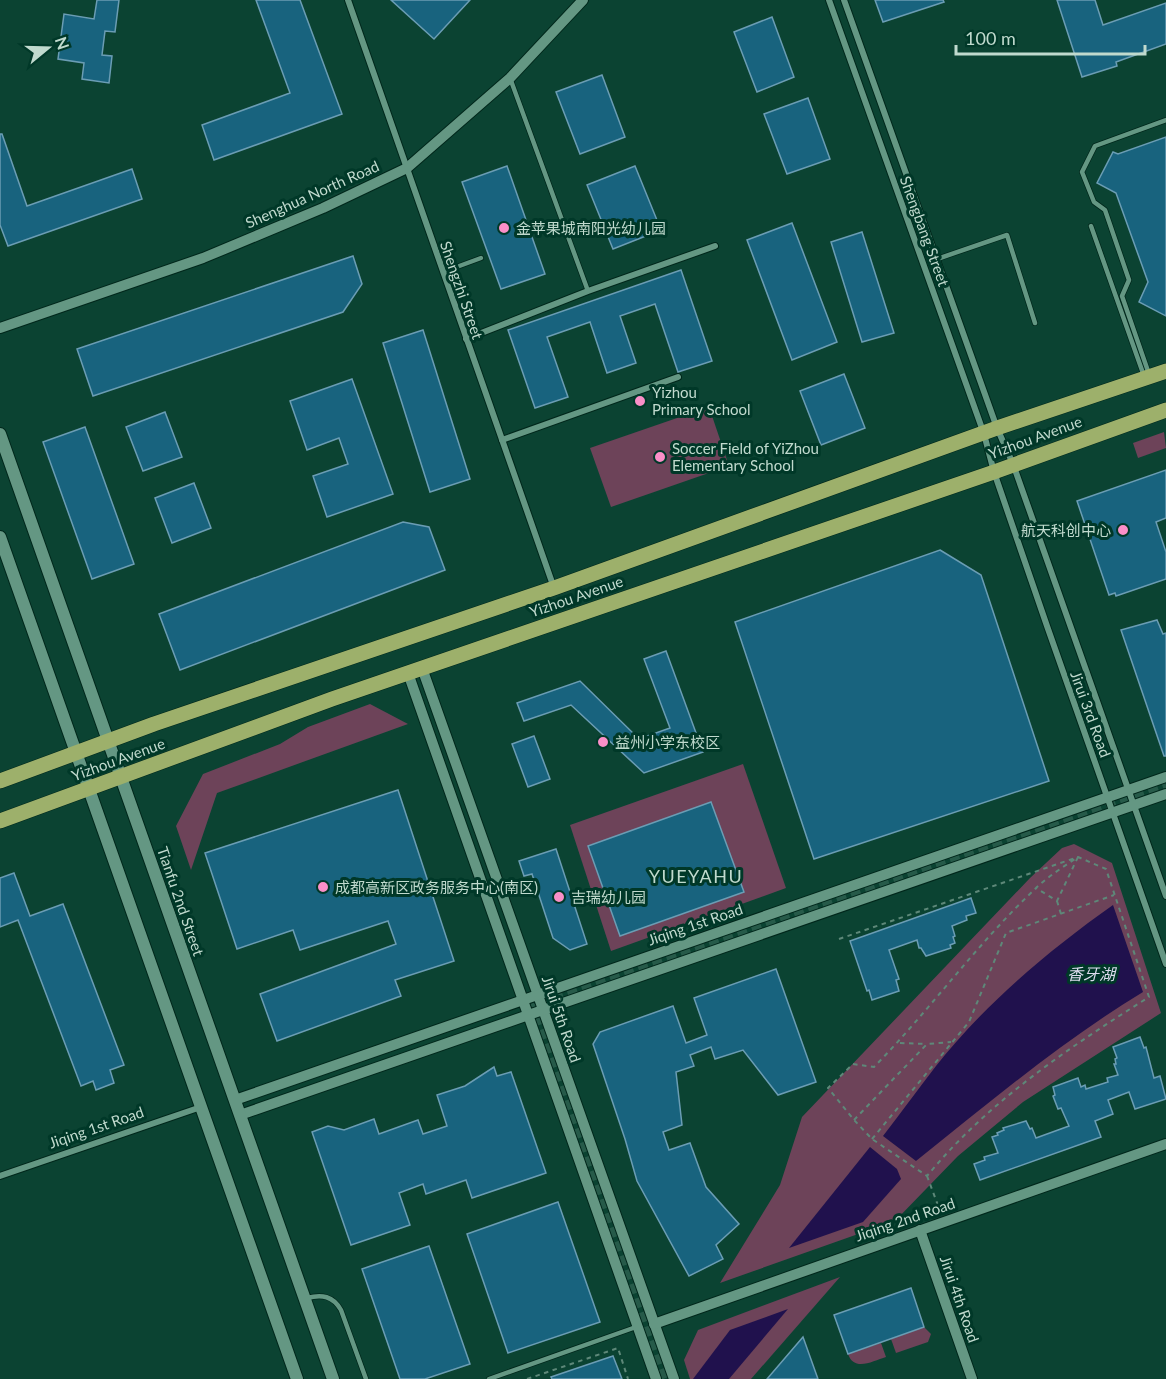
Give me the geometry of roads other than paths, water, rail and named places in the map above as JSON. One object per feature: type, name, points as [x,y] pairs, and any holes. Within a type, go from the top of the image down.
[{"type":"main road","name":"Yizhou Avenue","points":[[0,780],[554,588],[991,431],[1166,371]]},
{"type":"main road","name":"Yizhou Avenue","points":[[0,820],[332,699],[994,472],[1166,410]]},
{"type":"main road","name":"Tianfu 2nd Street","points":[[0,434],[333,1379]]},
{"type":"main road","points":[[0,537],[297,1379]]},
{"type":"street","name":"Shengzhi Street","points":[[348,0],[554,588]]},
{"type":"street","name":"Shenghua North Road","points":[[0,328],[203,258],[323,208],[406,168],[510,78],[583,0]]},
{"type":"street","name":"Shengbang Street","points":[[829,0],[991,431],[1013,464]]},
{"type":"street","name":"Shengbang Street","points":[[844,0],[937,259],[991,431],[994,472]]},
{"type":"street","points":[[466,339],[588,291],[715,246]]},
{"type":"street","points":[[502,440],[678,378]]},
{"type":"street","name":"Jirui 3rd Road","points":[[1013,464],[1166,896]]},
{"type":"street","name":"Jirui 3rd Road","points":[[994,472],[1166,964]]},
{"type":"street","name":"Jirui 5th Road","points":[[415,671],[538,995],[674,1379]]},
{"type":"street","name":"Jirui 5th Road","points":[[415,671],[528,1015],[656,1379]]},
{"type":"street","name":"Jiqing 1st Road","points":[[235,1100],[1166,777]]},
{"type":"street","name":"Jiqing 1st Road","points":[[240,1115],[1166,794]]},
{"type":"street","name":"Jiqing 1st Road","points":[[0,1176],[201,1107]]},
{"type":"street","name":"Jiqing 2nd Road","points":[[654,1324],[1166,1144]]},
{"type":"street","name":"Jirui 4th Road","points":[[920,1230],[972,1379]]},
{"type":"lane","points":[[510,78],[588,291]]},
{"type":"lane","points":[[1147,377],[1122,296],[1129,280],[1105,210],[1094,202],[1082,172],[1095,146],[1166,120]]},
{"type":"lane","points":[[1091,226],[1147,377]]},
{"type":"lane","points":[[937,259],[1007,235],[1035,323]]},
{"type":"lane","points":[[443,272],[481,258]]},
{"type":"lane","points":[[305,1299],[317,1295],[336,1301],[366,1379]]},
{"type":"lane","points":[[489,1379],[638,1326]]},
{"type":"water","name":"香牙湖","points":[[1113,905],[1143,992],[1055,1051],[916,1161],[883,1136],[936,1066],[976,1021],[1019,979]]},
{"type":"water","points":[[870,1147],[897,1169],[901,1179],[863,1222],[789,1248]]},
{"type":"water","points":[[788,1309],[729,1379],[693,1379],[730,1330]]},
{"type":"tunnel","points":[[663,1379],[531,1005],[1166,785]]},
{"type":"place","name":"金苹果城南阳光幼儿园","points":[[504,228]]},
{"type":"place","name":"Yizhou Primary School","points":[[640,401]]},
{"type":"place","name":"Soccer Field of YiZhou Elementary School","points":[[660,457]]},
{"type":"place","name":"航天科创中心","points":[[1123,530]]},
{"type":"place","name":"益州小学东校区","points":[[603,742]]},
{"type":"place","name":"成都高新区政务服务中心(南区)","points":[[323,887]]},
{"type":"place","name":"吉瑞幼儿园","points":[[559,897]]},
{"type":"district","name":"YUEYAHU","points":[[696,876]]}]
